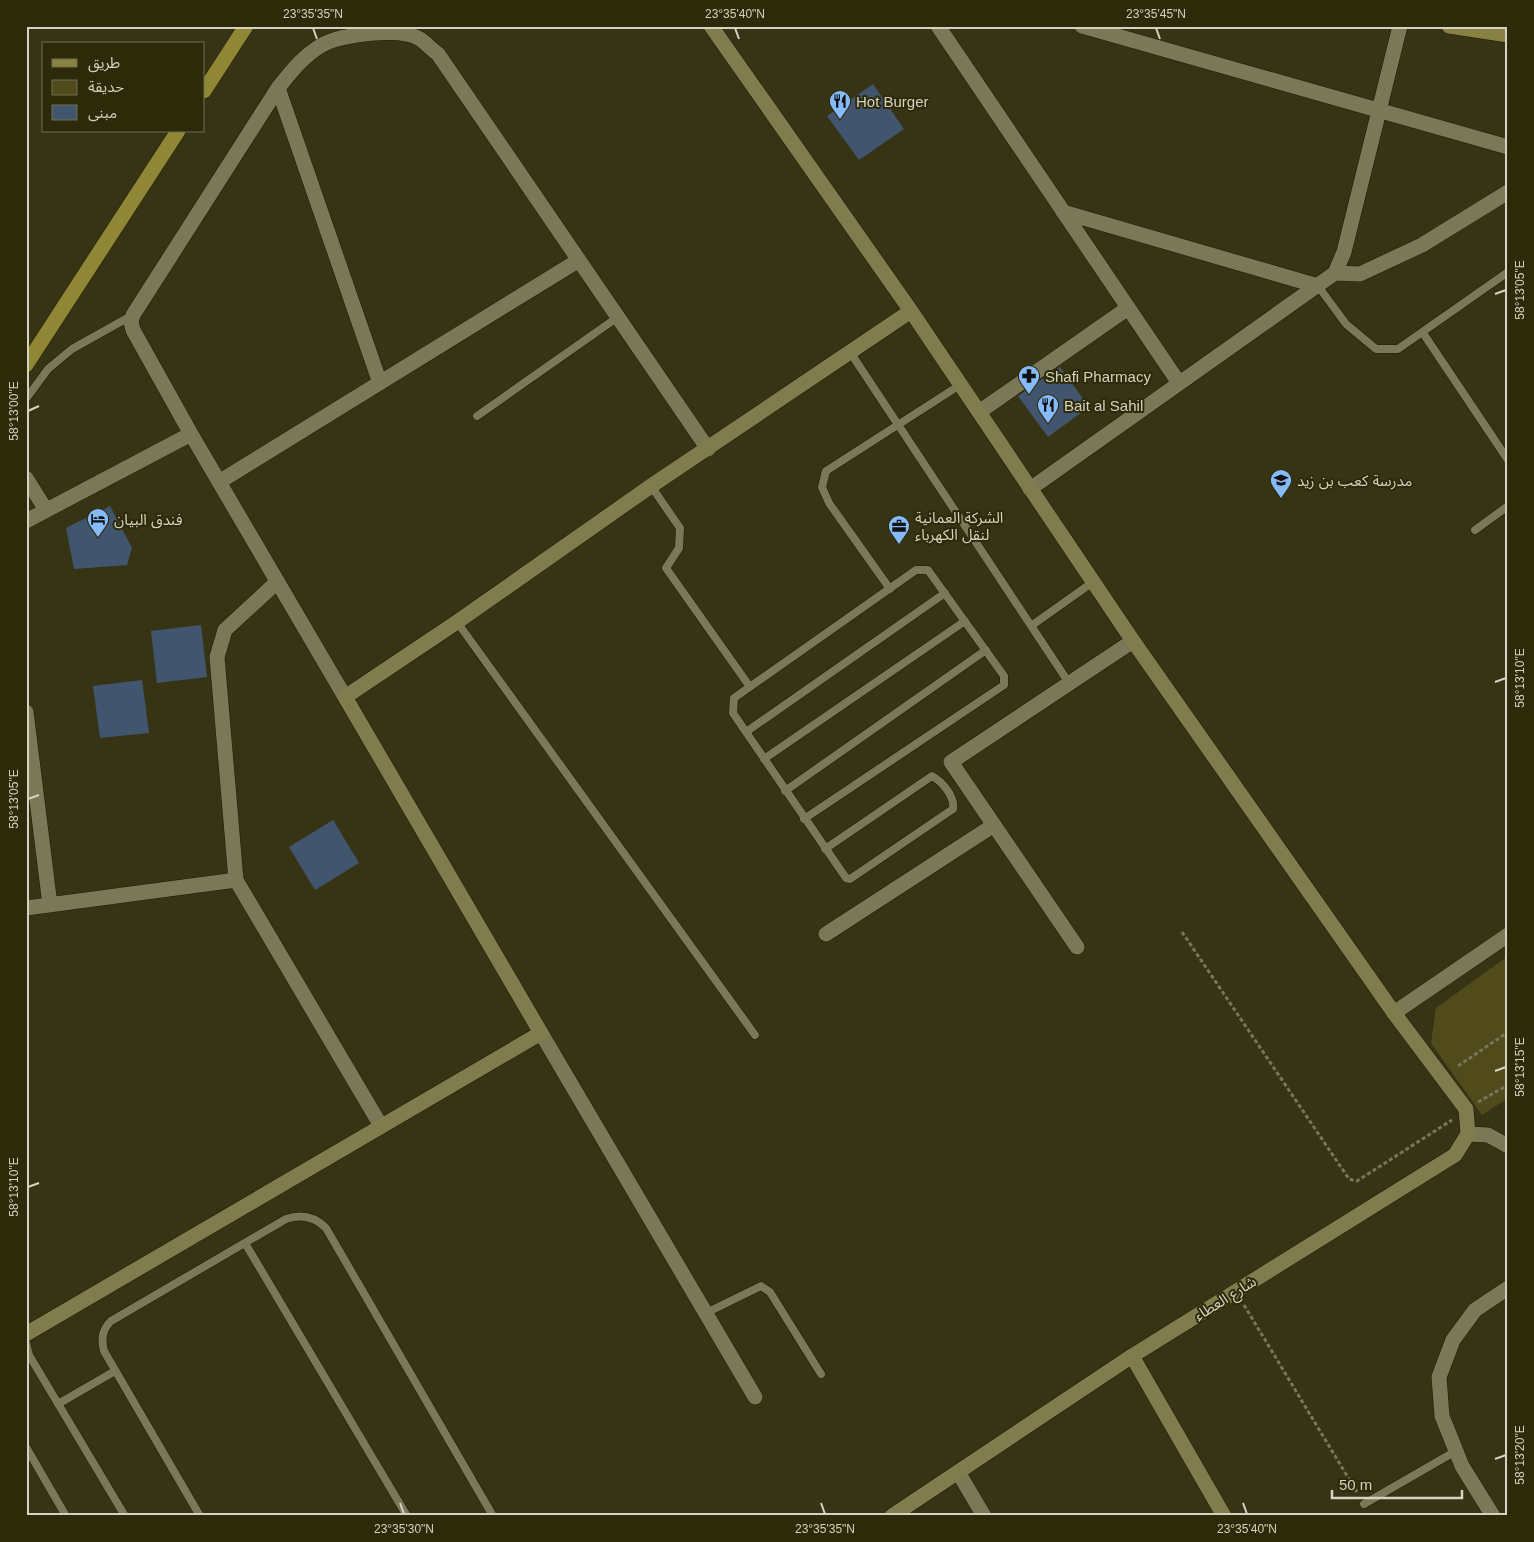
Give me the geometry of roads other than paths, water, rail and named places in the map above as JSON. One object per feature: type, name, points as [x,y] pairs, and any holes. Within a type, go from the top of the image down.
[{"type":"highway","points":[[205,89],[246,26]]},
{"type":"highway","points":[[26,365],[177,132]]},
{"type":"main road","points":[[1448,26],[1508,35]]},
{"type":"street","points":[[711,26],[911,311],[1133,641],[1394,1013],[1466,1109],[1468,1134],[1488,1135],[1508,1146]]},
{"type":"street","points":[[938,26],[1179,383]]},
{"type":"street","points":[[1082,26],[1508,147]]},
{"type":"street","points":[[1030,488],[1335,273],[1344,252],[1400,26]]},
{"type":"street","points":[[708,449],[438,54],[419,38],[393,32],[348,37],[323,44],[299,62],[278,88],[133,315],[132,330],[191,434],[755,1397]]},
{"type":"street","points":[[278,88],[380,383]]},
{"type":"street","points":[[1335,273],[1360,274],[1422,245],[1508,192]]},
{"type":"street","points":[[1063,212],[1318,286]]},
{"type":"street","points":[[219,482],[579,260]]},
{"type":"street","points":[[979,412],[1128,308]]},
{"type":"street","points":[[345,698],[458,622],[651,486],[911,311]]},
{"type":"street","points":[[26,521],[191,434]]},
{"type":"street","points":[[26,478],[46,510]]},
{"type":"street","points":[[278,582],[225,630],[217,657],[236,880],[381,1126]]},
{"type":"street","points":[[1077,947],[951,762],[1133,641]]},
{"type":"street","points":[[26,712],[50,904]]},
{"type":"street","points":[[826,934],[994,825]]},
{"type":"street","points":[[26,908],[236,880]]},
{"type":"street","points":[[1394,1013],[1508,935]]},
{"type":"street","points":[[26,1334],[541,1033]]},
{"type":"street","name":"شارع العطاء","points":[[892,1516],[1132,1356],[1455,1155],[1468,1134]]},
{"type":"street","points":[[1493,1516],[1462,1466],[1442,1416],[1439,1377],[1453,1340],[1475,1310],[1508,1288]]},
{"type":"street","points":[[1132,1356],[1224,1516]]},
{"type":"street","points":[[958,1472],[984,1516]]},
{"type":"lane","points":[[1318,286],[1346,324],[1376,349],[1398,349],[1508,272]]},
{"type":"lane","points":[[26,398],[48,369],[72,349],[133,315]]},
{"type":"lane","points":[[478,416],[618,317]]},
{"type":"lane","points":[[1423,333],[1508,460]]},
{"type":"lane","points":[[850,352],[1069,683]]},
{"type":"lane","points":[[890,589],[829,503],[822,487],[826,471],[960,385]]},
{"type":"lane","points":[[651,486],[680,528],[679,548],[666,568],[750,687]]},
{"type":"lane","points":[[1476,530],[1508,506]]},
{"type":"lane","points":[[804,819],[1004,685],[1004,676],[928,570],[916,570],[734,698],[733,713],[824,849],[846,878],[850,879],[953,809],[954,802],[940,780],[932,776],[824,849]]},
{"type":"lane","points":[[1031,626],[1093,582]]},
{"type":"lane","points":[[746,732],[945,593]]},
{"type":"lane","points":[[764,759],[965,621]]},
{"type":"lane","points":[[458,622],[755,1035]]},
{"type":"lane","points":[[785,791],[986,650]]},
{"type":"lane","points":[[200,1516],[115,1371],[102,1344],[107,1325],[293,1217],[308,1216],[322,1224],[493,1516]]},
{"type":"lane","points":[[245,1244],[407,1516]]},
{"type":"lane","points":[[706,1313],[761,1286],[770,1292],[821,1374]]},
{"type":"lane","points":[[26,1343],[29,1355],[125,1516]]},
{"type":"lane","points":[[58,1404],[115,1371]]},
{"type":"lane","points":[[26,1446],[66,1516]]},
{"type":"lane","points":[[1364,1504],[1456,1451]]},
{"type":"place","name":"Hot Burger","points":[[840,120]]},
{"type":"place","name":"Shafi Pharmacy","points":[[1029,395]]},
{"type":"place","name":"Bait al Sahil","points":[[1048,424]]},
{"type":"place","name":"مدرسة كعب بن زيد","points":[[1281,499]]},
{"type":"place","name":"فندق البيان","points":[[98,538]]},
{"type":"place","name":"الشرکة العمانیة لنقل الکهرباء","points":[[899,545]]}]
